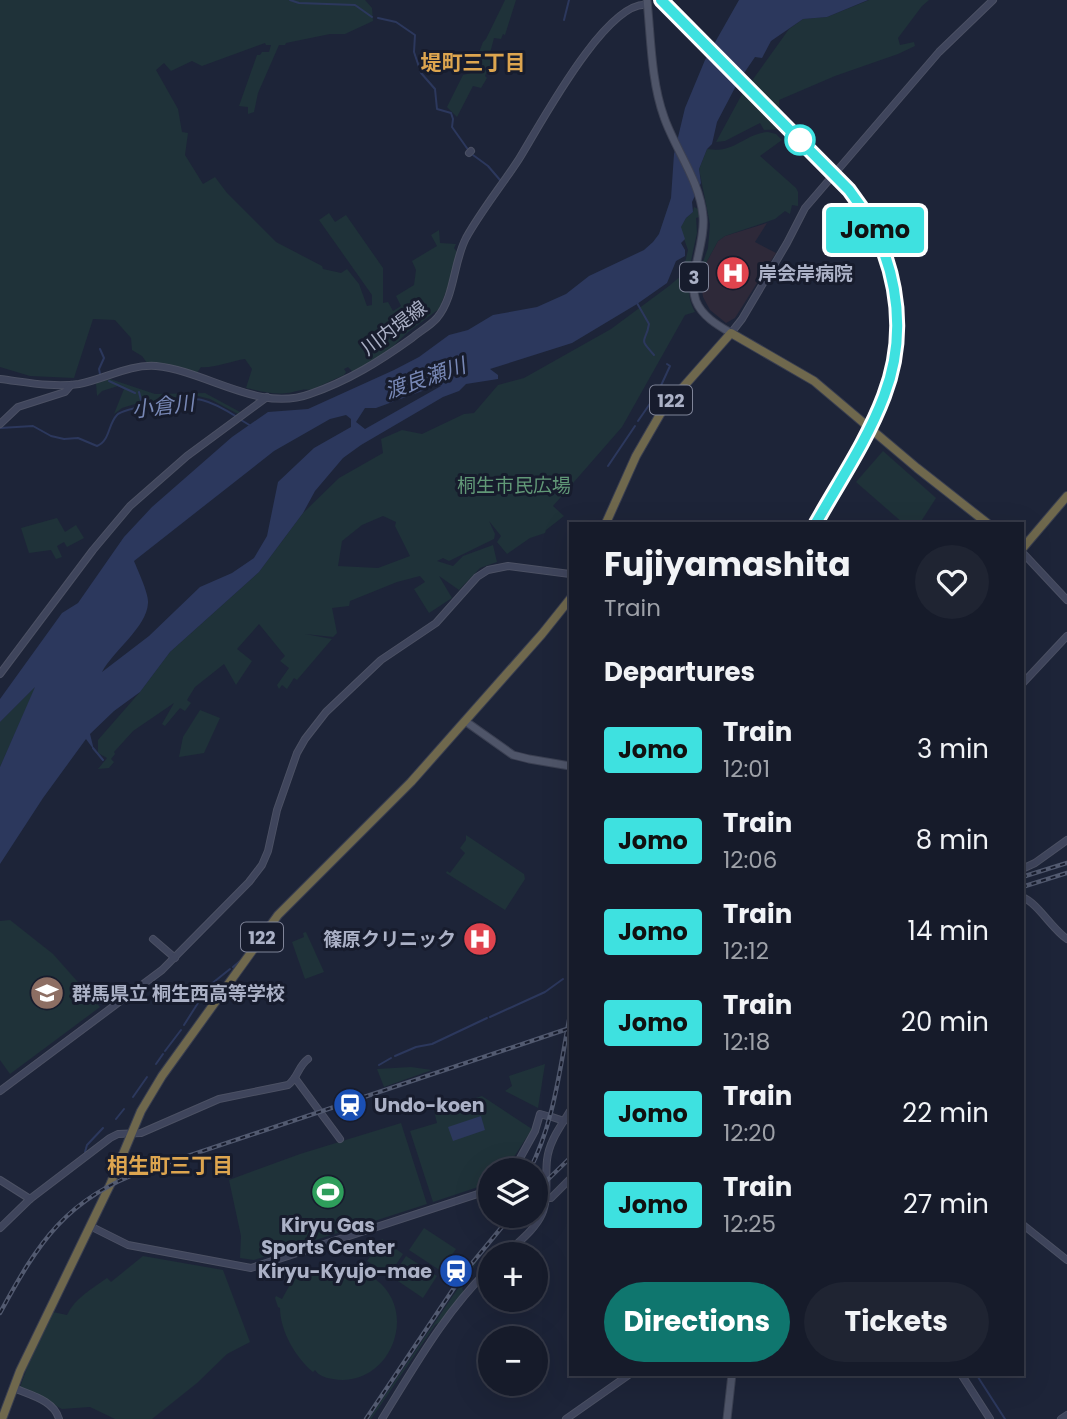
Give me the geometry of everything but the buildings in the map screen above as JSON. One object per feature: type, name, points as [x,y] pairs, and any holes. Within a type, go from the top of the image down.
[{"type":"highway","name":"122","points":[[606,522],[636,456],[662,411],[731,333]]},
{"type":"highway","points":[[731,333],[823,387],[917,468],[986,522]]},
{"type":"highway","points":[[1024,549],[1067,496]]},
{"type":"highway","name":"122","points":[[2,1419],[158,1081],[275,918],[411,782],[542,635],[569,600]]},
{"type":"main road","name":"3","points":[[647,2],[657,91],[668,126],[702,206],[704,229],[694,279],[694,296],[705,315],[731,333]]},
{"type":"main road","points":[[465,721],[519,757],[569,766]]},
{"type":"main road","points":[[727,1419],[732,1376]]},
{"type":"street","points":[[731,333],[788,243],[805,208],[939,52],[993,0]]},
{"type":"street","name":"川内堤線","points":[[0,379],[71,385],[133,368],[158,366],[267,397],[294,399],[322,390],[371,366],[434,321],[448,297],[465,239],[567,79],[594,41],[614,21],[631,8],[647,2]]},
{"type":"street","points":[[0,424],[18,407],[65,392],[71,385]]},
{"type":"street","points":[[0,674],[124,512],[157,481],[237,417],[267,397]]},
{"type":"street","points":[[1024,553],[1067,600]]},
{"type":"street","points":[[0,1091],[175,958],[249,882],[270,847],[275,816],[298,753],[312,728],[382,660],[436,623],[484,572],[508,566],[569,574]]},
{"type":"street","points":[[1024,682],[1067,636]]},
{"type":"street","points":[[1024,868],[1067,840]]},
{"type":"street","points":[[1024,898],[1067,939]]},
{"type":"street","points":[[153,939],[175,958]]},
{"type":"street","points":[[0,1228],[30,1199],[106,1140],[118,1134],[141,1133],[211,1102],[288,1085],[308,1059]]},
{"type":"street","points":[[295,1078],[341,1139]]},
{"type":"street","points":[[548,1158],[569,1113]]},
{"type":"street","points":[[520,1158],[535,1131],[540,1114],[564,1121]]},
{"type":"street","points":[[0,1180],[30,1199]]},
{"type":"street","points":[[548,1198],[569,1180]]},
{"type":"street","points":[[90,1226],[128,1245],[251,1268],[478,1194]]},
{"type":"street","points":[[1024,1226],[1067,1260]]},
{"type":"street","points":[[518,1242],[531,1228]]},
{"type":"street","points":[[382,1419],[449,1314],[478,1280]]},
{"type":"street","points":[[566,1419],[626,1376]]},
{"type":"street","points":[[962,1376],[990,1419]]},
{"type":"street","points":[[14,1388],[50,1405],[57,1411],[59,1419]]},
{"type":"street","points":[[1061,1419],[1067,1415]]},
{"type":"shaded area","name":"岸会岸病院","points":[[767,223],[755,242],[776,253],[735,318],[726,323],[710,310],[703,297],[700,275],[703,262],[706,263],[718,241],[725,236]]},
{"type":"green space","points":[[0,0],[365,0],[372,8],[373,21],[345,34],[330,34],[279,45],[258,93],[254,112],[248,114],[248,107],[239,106],[257,55],[269,52],[271,45],[265,43],[202,66],[192,61],[171,71],[164,63],[156,70],[178,109],[182,132],[188,133],[185,155],[203,184],[215,177],[227,193],[276,242],[322,266],[323,269],[341,273],[347,269],[359,284],[367,306],[372,305],[372,295],[319,220],[329,213],[335,222],[346,215],[383,268],[383,303],[388,302],[393,311],[401,306],[396,296],[414,285],[416,270],[412,261],[437,246],[431,235],[439,230],[440,243],[456,244],[454,248],[457,252],[439,309],[385,354],[353,372],[348,367],[344,369],[344,375],[311,390],[277,393],[246,388],[252,369],[245,359],[201,367],[197,373],[165,364],[147,363],[132,350],[131,338],[115,320],[93,319],[74,378],[30,376],[0,367]]},
{"type":"green space","points":[[505,0],[516,0],[505,35],[503,34],[501,39],[494,38],[489,57],[497,60],[487,68],[487,78],[481,88],[473,86],[457,117],[447,107],[463,75],[471,73],[483,42]]},
{"type":"green space","points":[[869,0],[929,0],[898,38],[900,45],[914,42],[915,46],[779,100],[779,106],[787,119],[785,121],[777,117],[783,129],[764,130],[760,123],[725,141],[716,142],[741,96],[789,29],[803,19],[827,17]]},
{"type":"green space","points":[[768,132],[776,134],[782,140],[760,156],[796,188],[798,206],[792,205],[790,214],[785,211],[775,219],[725,236],[718,241],[706,263],[703,262],[708,248],[710,224],[699,169],[707,149],[725,149],[752,136]]},
{"type":"green space","name":"桐生市民広場","points":[[694,207],[698,209],[699,217],[696,218],[697,233],[689,283],[695,312],[685,315],[622,427],[553,506],[564,516],[545,533],[530,538],[507,554],[497,542],[501,536],[489,521],[495,534],[494,539],[449,561],[443,558],[437,561],[453,566],[463,556],[493,545],[497,562],[480,568],[459,590],[439,576],[452,598],[429,613],[414,589],[425,582],[420,576],[350,601],[349,606],[332,608],[337,633],[333,637],[305,634],[332,639],[297,680],[294,678],[287,689],[282,685],[279,689],[277,685],[289,668],[280,661],[285,656],[259,624],[237,649],[252,661],[236,685],[224,664],[195,687],[187,700],[191,703],[185,711],[180,708],[165,726],[162,724],[174,703],[133,731],[114,752],[111,759],[114,762],[109,768],[98,769],[107,758],[98,753],[98,740],[140,692],[170,652],[259,572],[303,513],[339,478],[383,453],[381,439],[402,430],[422,434],[464,414],[474,413],[498,385],[524,378],[611,329],[669,286],[682,275],[688,250],[680,228]],"holes":[[[383,516],[396,522],[395,526],[410,556],[378,568],[338,566],[342,541],[362,525]]]},
{"type":"green space","points":[[110,379],[155,394],[205,393],[240,412],[238,414],[210,399],[194,395],[135,404],[114,414],[124,389],[118,386],[102,391],[97,396],[96,383]]},
{"type":"green space","points":[[883,451],[936,498],[921,522],[902,522],[856,482]]},
{"type":"green space","points":[[57,518],[65,532],[76,525],[84,538],[67,547],[64,542],[57,546],[62,557],[56,559],[51,550],[29,553],[21,528]]},
{"type":"green space","points":[[36,686],[0,767],[0,722]]},
{"type":"green space","points":[[200,710],[220,718],[204,753],[179,757],[183,737]]},
{"type":"green space","points":[[466,835],[524,874],[525,879],[505,910],[446,873],[450,873],[465,853],[460,848]]},
{"type":"green space","name":"群馬県立 桐生西高等学校","points":[[10,920],[53,954],[100,1007],[10,1074],[0,1060],[0,921]]},
{"type":"green space","points":[[306,932],[324,972],[305,979],[292,942],[304,937],[303,933]]},
{"type":"green space","points":[[545,1064],[538,1108],[505,1091],[512,1086],[509,1076]]},
{"type":"green space","points":[[411,1067],[432,1070],[384,1087],[377,1069]]},
{"type":"green space","points":[[482,1096],[532,1129],[513,1158],[478,1158],[478,1187],[433,1202],[410,1131],[437,1123],[434,1111]]},
{"type":"green space","name":"Kiryu Gas Sports Center","points":[[401,1123],[427,1204],[254,1260],[240,1258],[241,1236],[229,1180],[300,1154]]},
{"type":"green space","points":[[424,1228],[456,1249],[441,1271],[409,1250]]},
{"type":"green space","points":[[382,1239],[403,1254],[389,1275],[367,1261]]},
{"type":"green space","points":[[143,1256],[223,1270],[250,1342],[227,1354],[197,1383],[152,1419],[115,1419],[90,1407],[62,1409],[20,1387],[53,1312],[67,1315],[84,1294],[107,1278],[111,1282]]},
{"type":"green space","points":[[406,1256],[437,1276],[423,1298],[392,1277]]},
{"type":"green space","points":[[478,1259],[462,1289],[464,1291],[435,1325],[369,1419]]},
{"type":"green space","points":[[320,1269],[353,1271],[372,1276],[371,1279],[375,1279],[389,1293],[396,1310],[397,1328],[392,1345],[383,1360],[370,1372],[353,1379],[330,1379],[315,1370],[313,1372],[295,1352],[283,1326],[275,1298],[276,1296],[282,1299],[292,1281],[288,1276],[300,1276]]},
{"type":"water","name":"渡良瀬川","points":[[739,0],[868,0],[827,17],[803,19],[771,41],[762,58],[755,57],[717,122],[712,144],[707,149],[699,169],[701,183],[692,202],[693,212],[681,227],[685,239],[681,243],[685,256],[676,261],[667,283],[572,343],[490,369],[498,375],[498,379],[466,384],[459,391],[443,397],[343,458],[315,491],[303,513],[259,572],[170,652],[140,692],[114,711],[90,734],[94,750],[86,739],[0,864],[0,767],[35,687],[0,722],[0,699],[62,613],[78,603],[124,537],[152,507],[232,437],[268,412],[308,409],[419,357],[449,335],[468,330],[493,315],[537,307],[566,294],[589,276],[644,250],[659,234],[671,198],[674,154],[685,108],[705,60]],"holes":[[[441,386],[365,429],[356,422],[365,408],[376,408]],[[346,415],[351,419],[351,427],[314,448],[278,482],[267,536],[254,558],[232,573],[200,587],[149,636],[102,672],[136,630],[146,612],[147,594],[134,561],[274,451],[330,419]]]},
{"type":"water","points":[[481,1116],[485,1130],[453,1141],[448,1127]]},
{"type":"waterway","points":[[290,0],[299,3],[355,5],[372,17]]},
{"type":"waterway","points":[[564,20],[569,0]]},
{"type":"waterway","points":[[667,8],[672,3]]},
{"type":"waterway","points":[[378,18],[396,22],[415,35],[414,52],[421,73],[435,89],[437,109],[451,113],[452,127],[469,151]]},
{"type":"waterway","points":[[473,155],[488,166],[500,180]]},
{"type":"waterway","points":[[637,303],[649,324],[644,342],[654,355]]},
{"type":"waterway","points":[[100,349],[104,358],[99,369],[100,374]]},
{"type":"waterway","points":[[638,421],[658,392],[670,366],[667,364]]},
{"type":"waterway","points":[[109,381],[135,393]]},
{"type":"waterway","points":[[139,392],[141,400]]},
{"type":"waterway","name":"小倉川","points":[[0,428],[33,426],[51,436],[78,438],[97,446],[107,436],[117,415],[144,406],[196,399],[211,403],[237,417]]},
{"type":"waterway","name":"小倉川","points":[[241,420],[251,426]]},
{"type":"waterway","points":[[608,466],[635,426]]},
{"type":"waterway","points":[[93,748],[103,760]]},
{"type":"waterway","points":[[233,967],[240,961]]},
{"type":"waterway","points":[[201,997],[210,985],[230,969]]},
{"type":"waterway","points":[[490,1017],[545,992],[563,979]]},
{"type":"waterway","points":[[184,1025],[198,1003]]},
{"type":"waterway","points":[[395,1056],[432,1044],[487,1018]]},
{"type":"waterway","points":[[165,1051],[181,1030]]},
{"type":"waterway","points":[[156,1064],[163,1054]]},
{"type":"waterway","points":[[379,1065],[391,1058]]},
{"type":"waterway","points":[[133,1097],[147,1077]]},
{"type":"waterway","points":[[116,1119],[124,1109]]},
{"type":"waterway","points":[[85,1152],[87,1145],[103,1128]]},
{"type":"waterway","points":[[977,1376],[1005,1419]]},
{"type":"railway","points":[[661,0],[849,190],[878,237],[887,263],[897,316],[892,369],[884,396],[869,429],[817,522]]},
{"type":"railway","points":[[1024,876],[1067,863]]},
{"type":"railway","points":[[1024,886],[1067,873]]},
{"type":"railway","points":[[536,1158],[550,1115],[569,1020]]},
{"type":"railway","points":[[0,1313],[28,1265],[57,1226],[95,1194],[118,1181],[569,1028]]},
{"type":"railway","points":[[548,1179],[569,1159]]},
{"type":"railway","points":[[366,1419],[464,1273],[501,1228]]},
{"type":"train","name":"Jomo","points":[[661,0],[849,190],[871,221],[886,256],[894,285],[898,323],[890,379],[870,428],[817,522]]},
{"type":"place","name":"岸会岸病院","points":[[733,273]]},
{"type":"place","name":"篠原クリニック","points":[[480,939]]},
{"type":"place","name":"群馬県立 桐生西高等学校","points":[[47,993]]},
{"type":"place","name":"Undo-koen","points":[[350,1105]]},
{"type":"place","name":"Kiryu Gas Sports Center","points":[[328,1192]]},
{"type":"place","name":"Kiryu-Kyujo-mae","points":[[456,1271]]},
{"type":"district","name":"堤町三丁目","points":[[473,62]]},
{"type":"district","name":"相生町三丁目","points":[[170,1165]]}]
